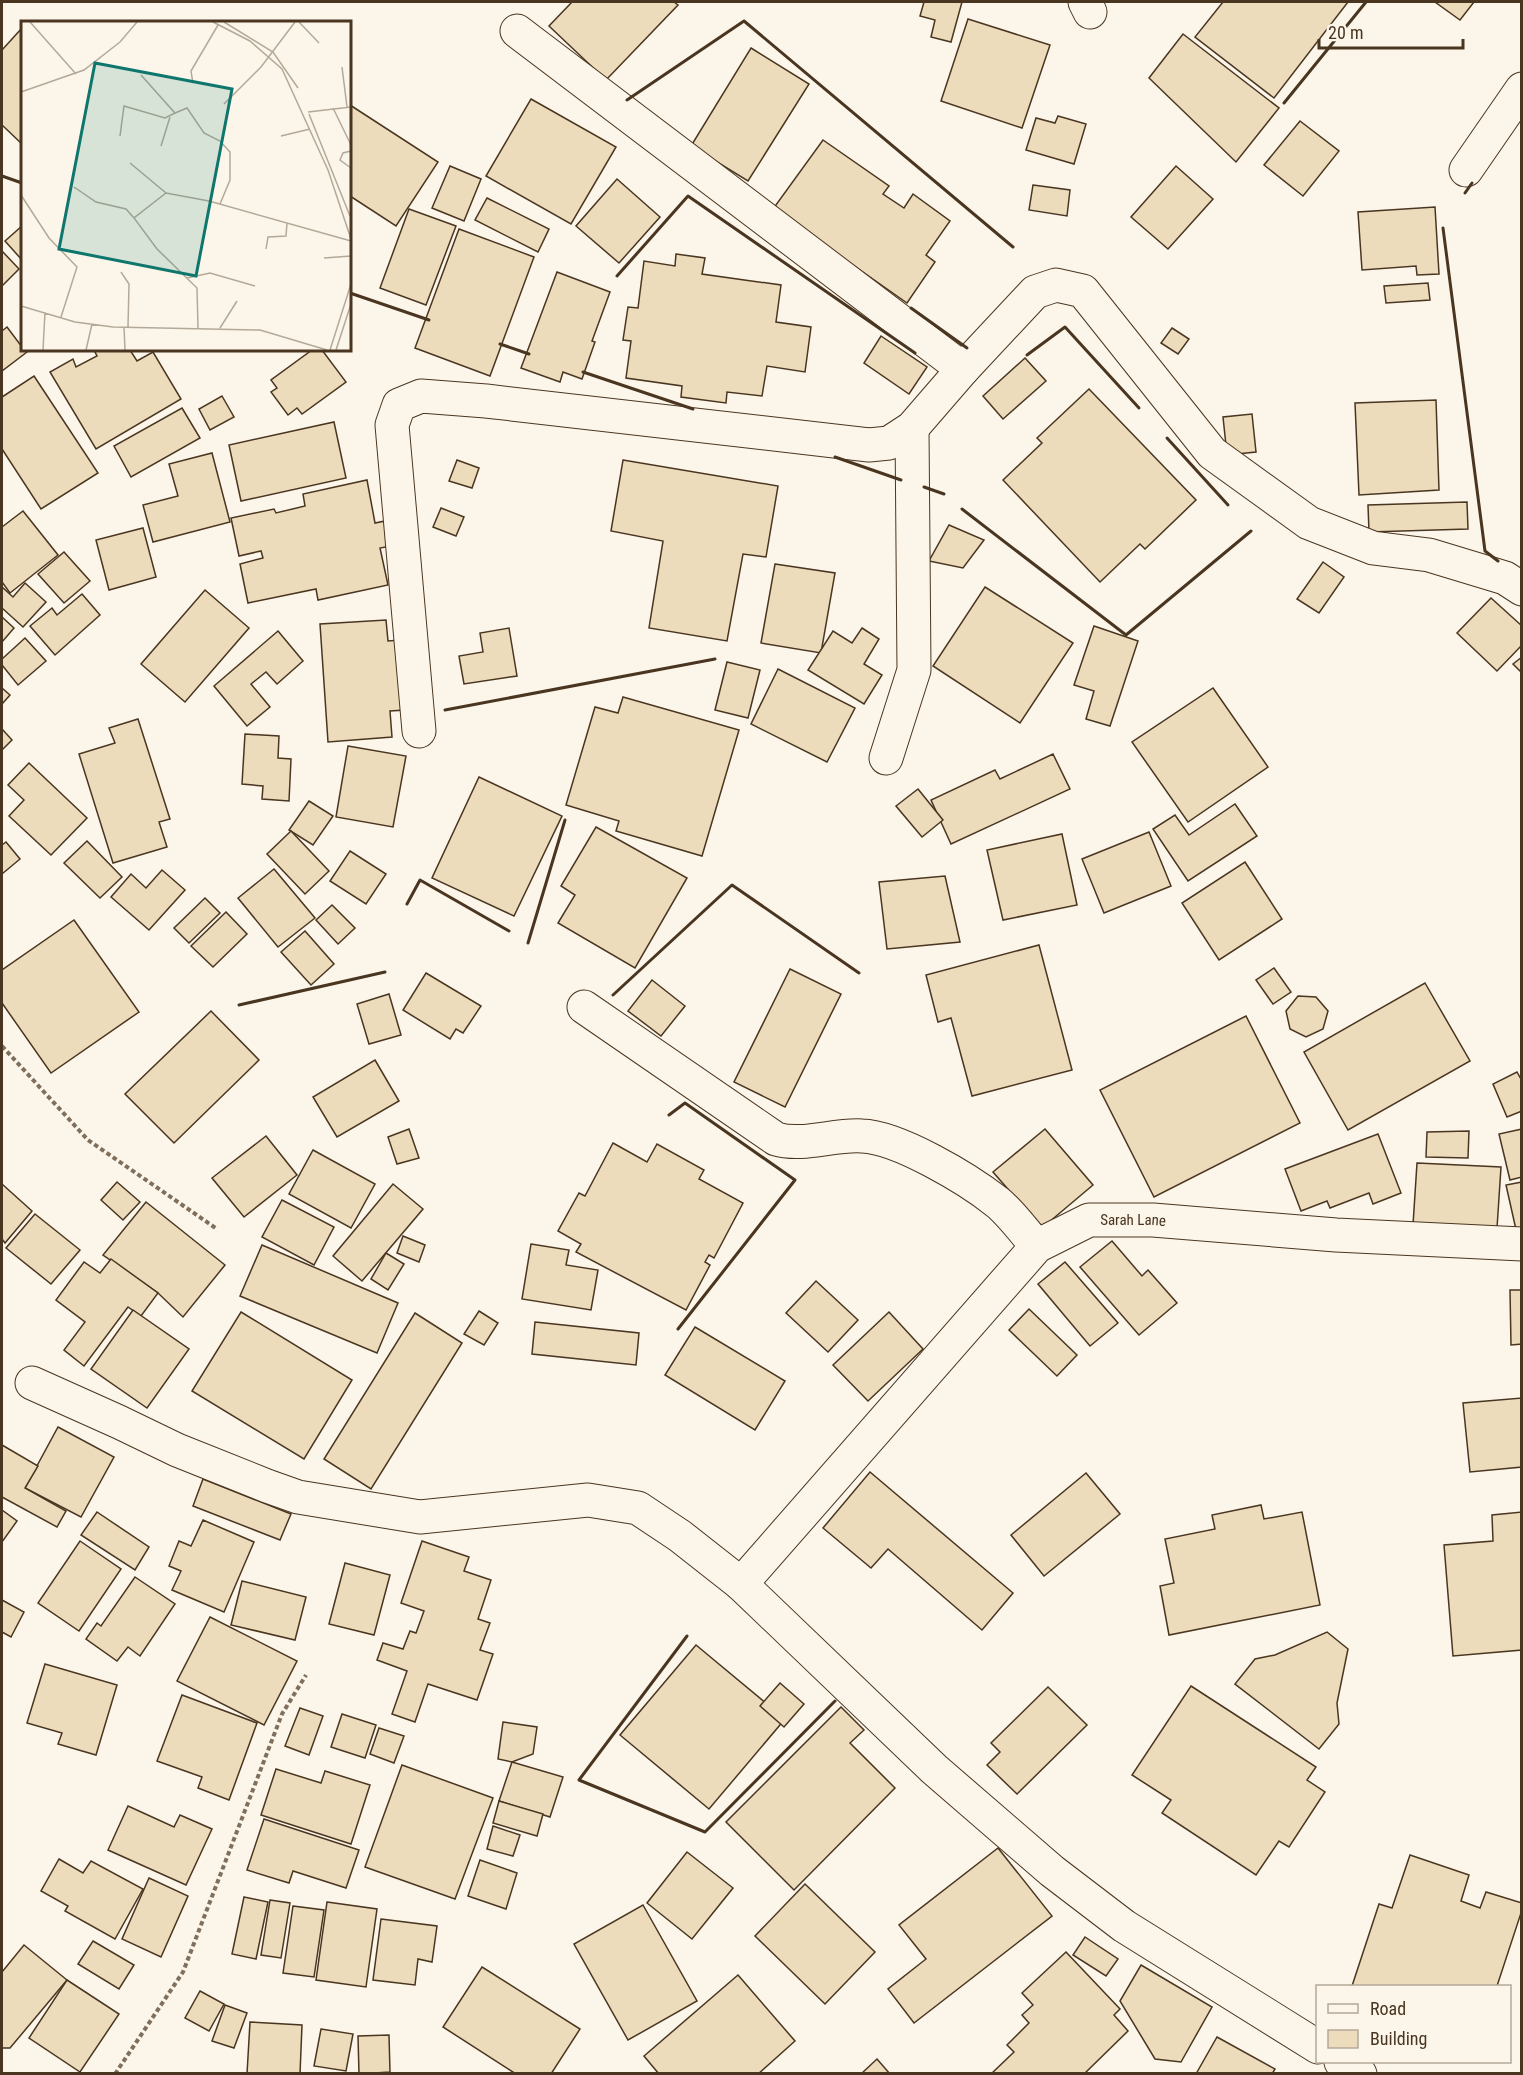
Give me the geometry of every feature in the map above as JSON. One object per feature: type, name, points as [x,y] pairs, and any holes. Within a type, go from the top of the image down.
[{"type":"street","points":[[517,32],[963,369]]},
{"type":"street","points":[[1466,170],[1521,89]]},
{"type":"street","points":[[418,731],[392,425],[399,405],[421,396],[486,401],[869,445],[889,443],[912,428],[1035,292],[1056,285],[1083,291],[1212,453],[1309,523],[1372,548],[1429,555],[1505,578],[1521,590]]},
{"type":"street","points":[[886,758],[914,670],[912,428]]},
{"type":"street","points":[[584,1007],[776,1139],[788,1143],[875,1136],[902,1146],[962,1179],[998,1203],[1037,1246]]},
{"type":"street","name":"Sarah Lane","points":[[741,1584],[1037,1246],[1089,1220],[1153,1220],[1336,1235],[1521,1244]]},
{"type":"street","points":[[32,1383],[177,1450],[298,1497],[420,1517],[588,1500],[638,1508],[680,1536],[741,1584],[934,1769],[1052,1871],[1124,1926],[1316,2046]]},
{"type":"street","points":[[1344,2063],[1360,2073]]},
{"type":"path","points":[[2,1046],[88,1140],[217,1229]]},
{"type":"path","points":[[115,2073],[183,1972],[282,1714],[306,1675]]},
{"type":"building","points":[[572,2],[674,2],[678,5],[606,80],[549,26]]},
{"type":"building","points":[[924,2],[962,2],[951,42],[931,37],[935,20],[920,16]]},
{"type":"building","points":[[1223,2],[1348,2],[1274,98],[1195,37]]},
{"type":"building","points":[[1435,2],[1474,2],[1460,20]]},
{"type":"building","points":[[968,19],[1050,45],[1022,128],[941,101]]},
{"type":"building","points":[[21,29],[21,143],[2,125],[2,50]]},
{"type":"building","points":[[1183,34],[1279,108],[1236,162],[1149,78]]},
{"type":"building","points":[[751,48],[809,84],[748,181],[691,146]]},
{"type":"building","points":[[531,99],[616,147],[571,224],[486,176]]},
{"type":"building","points":[[351,106],[438,162],[396,226],[351,197]]},
{"type":"building","points":[[1058,116],[1086,124],[1074,164],[1026,150],[1036,118],[1055,123]]},
{"type":"building","points":[[1300,121],[1339,151],[1303,196],[1264,165]]},
{"type":"building","points":[[823,140],[889,186],[883,194],[904,208],[913,194],[950,221],[926,255],[935,262],[907,303],[773,209]]},
{"type":"building","points":[[450,166],[481,179],[464,221],[432,208]]},
{"type":"building","points":[[1176,166],[1213,199],[1168,249],[1131,217]]},
{"type":"building","points":[[617,179],[660,217],[619,263],[576,226]]},
{"type":"building","points":[[1033,185],[1070,190],[1067,216],[1029,210]]},
{"type":"building","points":[[487,198],[549,229],[538,252],[475,220]]},
{"type":"building","points":[[1435,207],[1439,274],[1417,275],[1416,266],[1362,270],[1358,212]]},
{"type":"building","points":[[409,209],[456,226],[426,305],[380,288]]},
{"type":"building","points":[[21,227],[21,259],[5,241]]},
{"type":"building","points":[[459,229],[534,257],[490,376],[415,348]]},
{"type":"building","points":[[2,251],[19,269],[2,286]]},
{"type":"building","points":[[676,254],[705,258],[702,274],[781,285],[776,322],[811,327],[805,372],[767,366],[762,396],[727,392],[726,403],[681,397],[682,386],[626,378],[631,341],[623,340],[628,307],[638,308],[644,261],[675,266]]},
{"type":"building","points":[[557,272],[610,292],[592,341],[595,342],[582,379],[563,372],[560,382],[521,368]]},
{"type":"building","points":[[1428,283],[1430,300],[1386,303],[1384,286]]},
{"type":"building","points":[[7,327],[21,346],[21,351],[27,352],[2,371],[2,331]]},
{"type":"building","points":[[1172,328],[1189,339],[1178,354],[1161,343]]},
{"type":"building","points":[[881,336],[927,367],[909,394],[864,363]]},
{"type":"building","points":[[94,351],[131,351],[137,361],[153,352],[181,399],[96,449],[50,372],[73,359],[76,367],[97,356]]},
{"type":"building","points":[[311,351],[323,351],[346,382],[302,414],[297,408],[288,415],[271,392],[277,388],[271,380]]},
{"type":"building","points":[[1025,358],[1046,381],[1003,419],[983,396]]},
{"type":"building","points":[[34,376],[98,473],[41,509],[2,449],[2,397]]},
{"type":"building","points":[[1089,389],[1196,500],[1145,549],[1140,544],[1100,582],[1003,480],[1042,443],[1037,438]]},
{"type":"building","points":[[222,396],[234,417],[210,430],[199,409]]},
{"type":"building","points":[[1436,400],[1439,490],[1359,495],[1355,403]]},
{"type":"building","points":[[182,408],[200,438],[131,477],[114,446]]},
{"type":"building","points":[[1252,414],[1256,452],[1227,455],[1223,417]]},
{"type":"building","points":[[334,422],[346,478],[241,501],[229,445]]},
{"type":"building","points":[[212,453],[230,522],[153,542],[143,505],[178,496],[169,464]]},
{"type":"building","points":[[457,460],[479,468],[472,488],[449,481]]},
{"type":"building","points":[[623,460],[778,486],[766,557],[743,554],[727,641],[649,628],[663,541],[611,531]]},
{"type":"building","points":[[367,480],[375,523],[385,521],[391,546],[380,548],[388,585],[318,600],[316,589],[248,603],[240,564],[263,558],[261,551],[239,556],[231,518],[274,509],[276,513],[305,506],[303,494]]},
{"type":"building","points":[[1467,502],[1468,529],[1369,532],[1368,505]]},
{"type":"building","points":[[441,508],[464,517],[456,536],[433,527]]},
{"type":"building","points":[[23,511],[58,555],[10,593],[2,582],[2,527]]},
{"type":"building","points":[[949,525],[984,540],[963,568],[929,561]]},
{"type":"building","points":[[143,528],[156,577],[109,590],[96,540]]},
{"type":"building","points":[[64,552],[90,581],[64,603],[38,574]]},
{"type":"building","points":[[1323,562],[1344,577],[1319,613],[1297,599]]},
{"type":"building","points":[[775,564],[835,573],[821,653],[761,643]]},
{"type":"building","points":[[25,583],[46,602],[23,627],[2,608],[2,587],[13,597]]},
{"type":"building","points":[[985,587],[1073,643],[1020,723],[933,666]]},
{"type":"building","points":[[205,590],[249,628],[185,702],[141,664]]},
{"type":"building","points":[[82,594],[100,615],[55,655],[30,626],[52,608],[57,615]]},
{"type":"building","points":[[1491,598],[1522,626],[1522,645],[1497,671],[1457,633]]},
{"type":"building","points":[[2,617],[14,628],[2,642]]},
{"type":"building","points":[[386,620],[388,641],[400,640],[405,710],[390,711],[392,737],[328,742],[320,624]]},
{"type":"building","points":[[1094,626],[1138,641],[1110,726],[1086,719],[1094,691],[1074,685]]},
{"type":"building","points":[[509,628],[517,676],[464,684],[459,656],[483,652],[480,633]]},
{"type":"building","points":[[862,628],[879,639],[864,664],[882,675],[864,704],[808,670],[833,631],[852,643]]},
{"type":"building","points":[[278,631],[303,661],[277,684],[266,672],[251,684],[270,707],[247,726],[214,686]]},
{"type":"building","points":[[25,638],[46,661],[18,685],[2,665],[2,659]]},
{"type":"building","points":[[1522,657],[1522,673],[1513,664]]},
{"type":"building","points":[[727,662],[760,670],[748,718],[715,710]]},
{"type":"building","points":[[778,669],[855,708],[827,762],[751,724]]},
{"type":"building","points":[[2,688],[10,695],[2,704]]},
{"type":"building","points":[[1213,688],[1268,767],[1188,822],[1132,742]]},
{"type":"building","points":[[623,697],[739,730],[702,856],[616,831],[619,821],[566,805],[595,707],[618,713]]},
{"type":"building","points":[[138,719],[170,819],[159,822],[167,847],[113,863],[79,754],[115,743],[109,728]]},
{"type":"building","points":[[2,729],[12,740],[2,750]]},
{"type":"building","points":[[245,734],[279,736],[278,758],[291,759],[289,801],[262,799],[263,786],[242,784]]},
{"type":"building","points":[[348,746],[406,756],[393,827],[336,817]]},
{"type":"building","points":[[1053,754],[1070,789],[951,844],[931,800],[995,770],[1000,779]]},
{"type":"building","points":[[29,763],[87,818],[51,855],[9,816],[24,800],[8,785]]},
{"type":"building","points":[[479,777],[562,816],[514,916],[432,878]]},
{"type":"building","points":[[918,789],[943,820],[922,837],[896,806]]},
{"type":"building","points":[[309,801],[333,816],[313,845],[289,830]]},
{"type":"building","points":[[1235,804],[1257,836],[1188,881],[1153,829],[1175,815],[1189,835]]},
{"type":"building","points":[[596,827],[687,878],[635,968],[558,923],[575,895],[561,886]]},
{"type":"building","points":[[291,831],[329,871],[305,894],[267,854]]},
{"type":"building","points":[[1149,832],[1171,886],[1104,913],[1082,859]]},
{"type":"building","points":[[1062,834],[1077,905],[1003,920],[987,850]]},
{"type":"building","points":[[87,841],[122,877],[100,898],[64,863]]},
{"type":"building","points":[[6,842],[20,859],[2,874],[2,845]]},
{"type":"building","points":[[350,851],[386,874],[366,904],[330,881]]},
{"type":"building","points":[[1245,862],[1282,919],[1219,960],[1182,903]]},
{"type":"building","points":[[274,869],[315,918],[278,947],[238,898]]},
{"type":"building","points":[[162,870],[185,890],[149,930],[111,897],[131,874],[146,888]]},
{"type":"building","points":[[945,876],[960,942],[887,949],[879,882]]},
{"type":"building","points":[[205,898],[220,913],[189,943],[174,928]]},
{"type":"building","points":[[332,905],[355,928],[338,944],[316,920]]},
{"type":"building","points":[[226,912],[247,934],[213,967],[191,946]]},
{"type":"building","points":[[74,920],[139,1012],[51,1073],[2,1003],[2,970]]},
{"type":"building","points":[[305,931],[334,964],[311,985],[281,952]]},
{"type":"building","points":[[1039,945],[1072,1070],[972,1096],[951,1018],[938,1022],[926,975]]},
{"type":"building","points":[[1274,968],[1291,992],[1273,1004],[1256,980]]},
{"type":"building","points":[[790,969],[841,994],[785,1107],[734,1082]]},
{"type":"building","points":[[426,973],[481,1006],[463,1033],[456,1029],[450,1039],[403,1010]]},
{"type":"building","points":[[652,980],[685,1006],[661,1036],[628,1011]]},
{"type":"building","points":[[1425,983],[1470,1061],[1348,1130],[1304,1052]]},
{"type":"building","points":[[389,994],[401,1035],[369,1044],[357,1004]]},
{"type":"building","points":[[1298,996],[1316,997],[1328,1011],[1323,1029],[1306,1037],[1290,1029],[1286,1011]]},
{"type":"building","points":[[211,1011],[259,1060],[174,1143],[125,1094]]},
{"type":"building","points":[[1246,1016],[1300,1123],[1154,1197],[1100,1090]]},
{"type":"building","points":[[375,1060],[399,1101],[337,1137],[313,1097]]},
{"type":"building","points":[[1517,1072],[1522,1081],[1522,1111],[1507,1117],[1493,1084]]},
{"type":"building","points":[[409,1129],[419,1158],[397,1164],[388,1137]]},
{"type":"building","points":[[1045,1129],[1093,1185],[1042,1228],[993,1172]]},
{"type":"building","points":[[1522,1129],[1522,1177],[1510,1180],[1499,1134]]},
{"type":"building","points":[[1469,1131],[1468,1158],[1426,1157],[1427,1132]]},
{"type":"building","points":[[1378,1134],[1401,1193],[1373,1204],[1369,1193],[1330,1208],[1327,1201],[1301,1211],[1285,1169]]},
{"type":"building","points":[[266,1136],[297,1175],[244,1217],[212,1178]]},
{"type":"building","points":[[613,1143],[647,1162],[657,1144],[704,1170],[699,1179],[743,1203],[714,1258],[709,1255],[705,1262],[710,1265],[686,1310],[576,1252],[581,1244],[558,1231],[579,1193],[585,1196]]},
{"type":"building","points":[[313,1150],[375,1184],[351,1228],[289,1194]]},
{"type":"building","points":[[1417,1163],[1501,1167],[1497,1228],[1413,1225]]},
{"type":"building","points":[[117,1182],[140,1202],[123,1220],[101,1200]]},
{"type":"building","points":[[1522,1182],[1522,1233],[1517,1234],[1506,1185]]},
{"type":"building","points":[[2,1184],[32,1211],[5,1243],[2,1239]]},
{"type":"building","points":[[393,1184],[423,1209],[362,1281],[333,1256]]},
{"type":"building","points":[[282,1200],[334,1227],[314,1265],[262,1237]]},
{"type":"building","points":[[146,1202],[225,1265],[183,1317],[158,1293],[103,1255]]},
{"type":"building","points":[[35,1214],[80,1250],[51,1284],[6,1248]]},
{"type":"building","points":[[403,1236],[425,1245],[419,1262],[397,1253]]},
{"type":"building","points":[[1112,1241],[1142,1276],[1148,1270],[1177,1303],[1139,1335],[1080,1267]]},
{"type":"building","points":[[531,1244],[569,1250],[566,1265],[598,1270],[591,1310],[522,1299]]},
{"type":"building","points":[[262,1245],[398,1303],[377,1353],[240,1296]]},
{"type":"building","points":[[386,1253],[404,1264],[388,1290],[371,1279]]},
{"type":"building","points":[[111,1259],[158,1293],[141,1316],[128,1307],[84,1366],[64,1350],[85,1322],[56,1300],[84,1262],[100,1273]]},
{"type":"building","points":[[1065,1262],[1118,1323],[1090,1346],[1038,1284]]},
{"type":"building","points":[[816,1281],[858,1320],[828,1352],[786,1313]]},
{"type":"building","points":[[1510,1290],[1522,1290],[1522,1344],[1511,1345]]},
{"type":"building","points":[[1029,1309],[1077,1355],[1057,1376],[1009,1330]]},
{"type":"building","points":[[133,1310],[189,1349],[147,1408],[91,1369]]},
{"type":"building","points":[[479,1311],[498,1323],[484,1345],[464,1334]]},
{"type":"building","points":[[241,1312],[352,1380],[304,1459],[192,1391]]},
{"type":"building","points":[[889,1312],[923,1349],[868,1401],[833,1365]]},
{"type":"building","points":[[415,1313],[462,1343],[371,1489],[324,1459]]},
{"type":"building","points":[[535,1322],[639,1333],[636,1365],[532,1354]]},
{"type":"building","points":[[695,1327],[785,1381],[755,1430],[665,1375]]},
{"type":"building","points":[[1522,1398],[1522,1467],[1470,1472],[1463,1403]]},
{"type":"building","points":[[58,1427],[114,1457],[81,1517],[25,1488]]},
{"type":"building","points":[[2,1445],[38,1466],[25,1488],[66,1511],[57,1527],[2,1497]]},
{"type":"building","points":[[870,1472],[1013,1593],[982,1630],[888,1549],[871,1568],[823,1528]]},
{"type":"building","points":[[1086,1473],[1120,1514],[1044,1576],[1011,1535]]},
{"type":"building","points":[[203,1479],[291,1514],[280,1540],[193,1506]]},
{"type":"building","points":[[1261,1505],[1264,1519],[1302,1512],[1320,1605],[1169,1635],[1160,1586],[1174,1583],[1165,1539],[1215,1529],[1212,1515]]},
{"type":"building","points":[[2,1510],[17,1521],[2,1542]]},
{"type":"building","points":[[97,1512],[149,1547],[135,1570],[81,1535]]},
{"type":"building","points":[[1522,1512],[1522,1650],[1453,1656],[1444,1545],[1493,1541],[1492,1515]]},
{"type":"building","points":[[203,1520],[254,1542],[224,1612],[172,1590],[181,1571],[169,1566],[179,1541],[191,1546]]},
{"type":"building","points":[[80,1541],[121,1569],[79,1631],[38,1603]]},
{"type":"building","points":[[422,1541],[469,1557],[464,1571],[491,1580],[478,1619],[490,1623],[480,1650],[493,1654],[477,1700],[428,1684],[415,1722],[392,1714],[407,1671],[377,1660],[383,1643],[403,1649],[410,1631],[416,1633],[424,1611],[401,1603]]},
{"type":"building","points":[[345,1563],[390,1575],[374,1635],[329,1624]]},
{"type":"building","points":[[135,1577],[175,1604],[140,1656],[128,1647],[117,1661],[86,1639],[97,1623],[101,1626]]},
{"type":"building","points":[[242,1581],[306,1597],[295,1640],[231,1625]]},
{"type":"building","points":[[2,1600],[24,1612],[11,1637],[2,1632]]},
{"type":"building","points":[[210,1617],[297,1661],[264,1725],[177,1681]]},
{"type":"building","points":[[1327,1632],[1348,1649],[1337,1703],[1339,1724],[1319,1749],[1235,1684],[1255,1659],[1275,1655]]},
{"type":"building","points":[[696,1645],[785,1719],[709,1809],[620,1735]]},
{"type":"building","points":[[45,1664],[117,1685],[96,1755],[58,1744],[62,1733],[27,1723]]},
{"type":"building","points":[[780,1683],[804,1704],[784,1727],[760,1706]]},
{"type":"building","points":[[1191,1686],[1316,1767],[1307,1780],[1325,1792],[1289,1847],[1279,1841],[1256,1875],[1162,1813],[1171,1800],[1132,1775]]},
{"type":"building","points":[[1048,1687],[1087,1725],[1017,1794],[987,1765],[1000,1752],[991,1743]]},
{"type":"building","points":[[182,1695],[257,1723],[229,1800],[198,1788],[202,1777],[157,1761]]},
{"type":"building","points":[[841,1707],[864,1730],[850,1743],[895,1788],[794,1890],[726,1822]]},
{"type":"building","points":[[300,1708],[323,1716],[309,1755],[285,1746]]},
{"type":"building","points":[[342,1714],[376,1725],[365,1758],[331,1747]]},
{"type":"building","points":[[503,1722],[537,1727],[533,1754],[512,1762],[498,1759]]},
{"type":"building","points":[[379,1728],[404,1736],[394,1763],[370,1754]]},
{"type":"building","points":[[512,1762],[563,1777],[550,1817],[499,1801]]},
{"type":"building","points":[[402,1765],[493,1798],[455,1899],[365,1867]]},
{"type":"building","points":[[276,1769],[321,1783],[325,1771],[370,1785],[351,1844],[261,1815]]},
{"type":"building","points":[[499,1801],[543,1814],[537,1836],[493,1823]]},
{"type":"building","points":[[128,1806],[174,1827],[180,1815],[212,1829],[186,1885],[108,1850]]},
{"type":"building","points":[[264,1819],[359,1850],[346,1888],[293,1871],[289,1883],[247,1870]]},
{"type":"building","points":[[493,1826],[520,1835],[513,1856],[487,1849]]},
{"type":"building","points":[[998,1848],[1052,1916],[914,2023],[888,1989],[926,1959],[899,1925]]},
{"type":"building","points":[[687,1852],[733,1888],[692,1939],[647,1903]]},
{"type":"building","points":[[1410,1855],[1469,1875],[1461,1901],[1480,1908],[1486,1892],[1522,1903],[1522,1910],[1497,1985],[1352,1985],[1379,1904],[1392,1908]]},
{"type":"building","points":[[59,1859],[83,1873],[91,1861],[143,1889],[115,1939],[65,1911],[68,1906],[41,1891]]},
{"type":"building","points":[[480,1860],[517,1873],[506,1909],[468,1896]]},
{"type":"building","points":[[149,1878],[188,1896],[161,1957],[122,1939]]},
{"type":"building","points":[[805,1884],[875,1952],[825,2004],[755,1936]]},
{"type":"building","points":[[244,1897],[268,1902],[256,1959],[232,1954]]},
{"type":"building","points":[[270,1900],[290,1903],[281,1958],[261,1955]]},
{"type":"building","points":[[327,1902],[377,1909],[366,1987],[316,1980]]},
{"type":"building","points":[[643,1905],[697,2001],[628,2040],[574,1944]]},
{"type":"building","points":[[293,1906],[324,1910],[314,1977],[283,1973]]},
{"type":"building","points":[[381,1919],[437,1926],[432,1962],[418,1959],[415,1985],[373,1980]]},
{"type":"building","points":[[1085,1937],[1118,1959],[1106,1976],[1073,1955]]},
{"type":"building","points":[[93,1941],[134,1965],[119,1989],[78,1964]]},
{"type":"building","points":[[24,1945],[67,1980],[10,2048],[2,2048],[2,1972]]},
{"type":"building","points":[[1066,1952],[1120,2009],[1114,2015],[1128,2031],[1084,2074],[991,2074],[1014,2052],[1007,2045],[1029,2023],[1022,2015],[1033,2005],[1022,1993]]},
{"type":"building","points":[[1141,1965],[1212,2007],[1181,2062],[1155,2059],[1120,2001]]},
{"type":"building","points":[[482,1967],[580,2029],[551,2074],[516,2074],[443,2027]]},
{"type":"building","points":[[738,1975],[795,2041],[758,2074],[659,2074],[644,2056]]},
{"type":"building","points":[[67,1980],[119,2014],[80,2072],[29,2038]]},
{"type":"building","points":[[200,1991],[224,2004],[209,2031],[185,2018]]},
{"type":"building","points":[[225,2005],[247,2013],[234,2048],[212,2041]]},
{"type":"building","points":[[250,2022],[302,2025],[300,2074],[247,2074]]},
{"type":"building","points":[[321,2029],[353,2034],[346,2071],[314,2066]]},
{"type":"building","points":[[389,2035],[390,2072],[359,2074],[358,2036]]},
{"type":"building","points":[[1217,2037],[1275,2069],[1272,2074],[1196,2074]]},
{"type":"building","points":[[877,2059],[890,2074],[861,2074]]},
{"type":"wall","points":[[1284,103],[1366,2]]},
{"type":"wall","points":[[627,100],[744,21],[1013,247]]},
{"type":"wall","points":[[2,176],[21,183]]},
{"type":"wall","points":[[1465,193],[1472,183]]},
{"type":"wall","points":[[617,276],[688,196],[915,353]]},
{"type":"wall","points":[[1443,228],[1485,551],[1498,561]]},
{"type":"wall","points":[[351,293],[429,320]]},
{"type":"wall","points":[[911,308],[967,348]]},
{"type":"wall","points":[[1027,355],[1065,327],[1139,408]]},
{"type":"wall","points":[[500,344],[529,354]]},
{"type":"wall","points":[[583,372],[693,409]]},
{"type":"wall","points":[[1167,438],[1228,505]]},
{"type":"wall","points":[[835,457],[901,480]]},
{"type":"wall","points":[[924,487],[944,494]]},
{"type":"wall","points":[[962,509],[1126,635],[1251,531]]},
{"type":"wall","points":[[445,710],[715,659]]},
{"type":"wall","points":[[528,943],[565,820]]},
{"type":"wall","points":[[407,904],[420,880],[509,931]]},
{"type":"wall","points":[[613,995],[732,885],[859,973]]},
{"type":"wall","points":[[239,1005],[385,972]]},
{"type":"wall","points":[[669,1115],[685,1103],[795,1180],[678,1329]]},
{"type":"wall","points":[[687,1636],[579,1780],[705,1832],[835,1701]]}]
